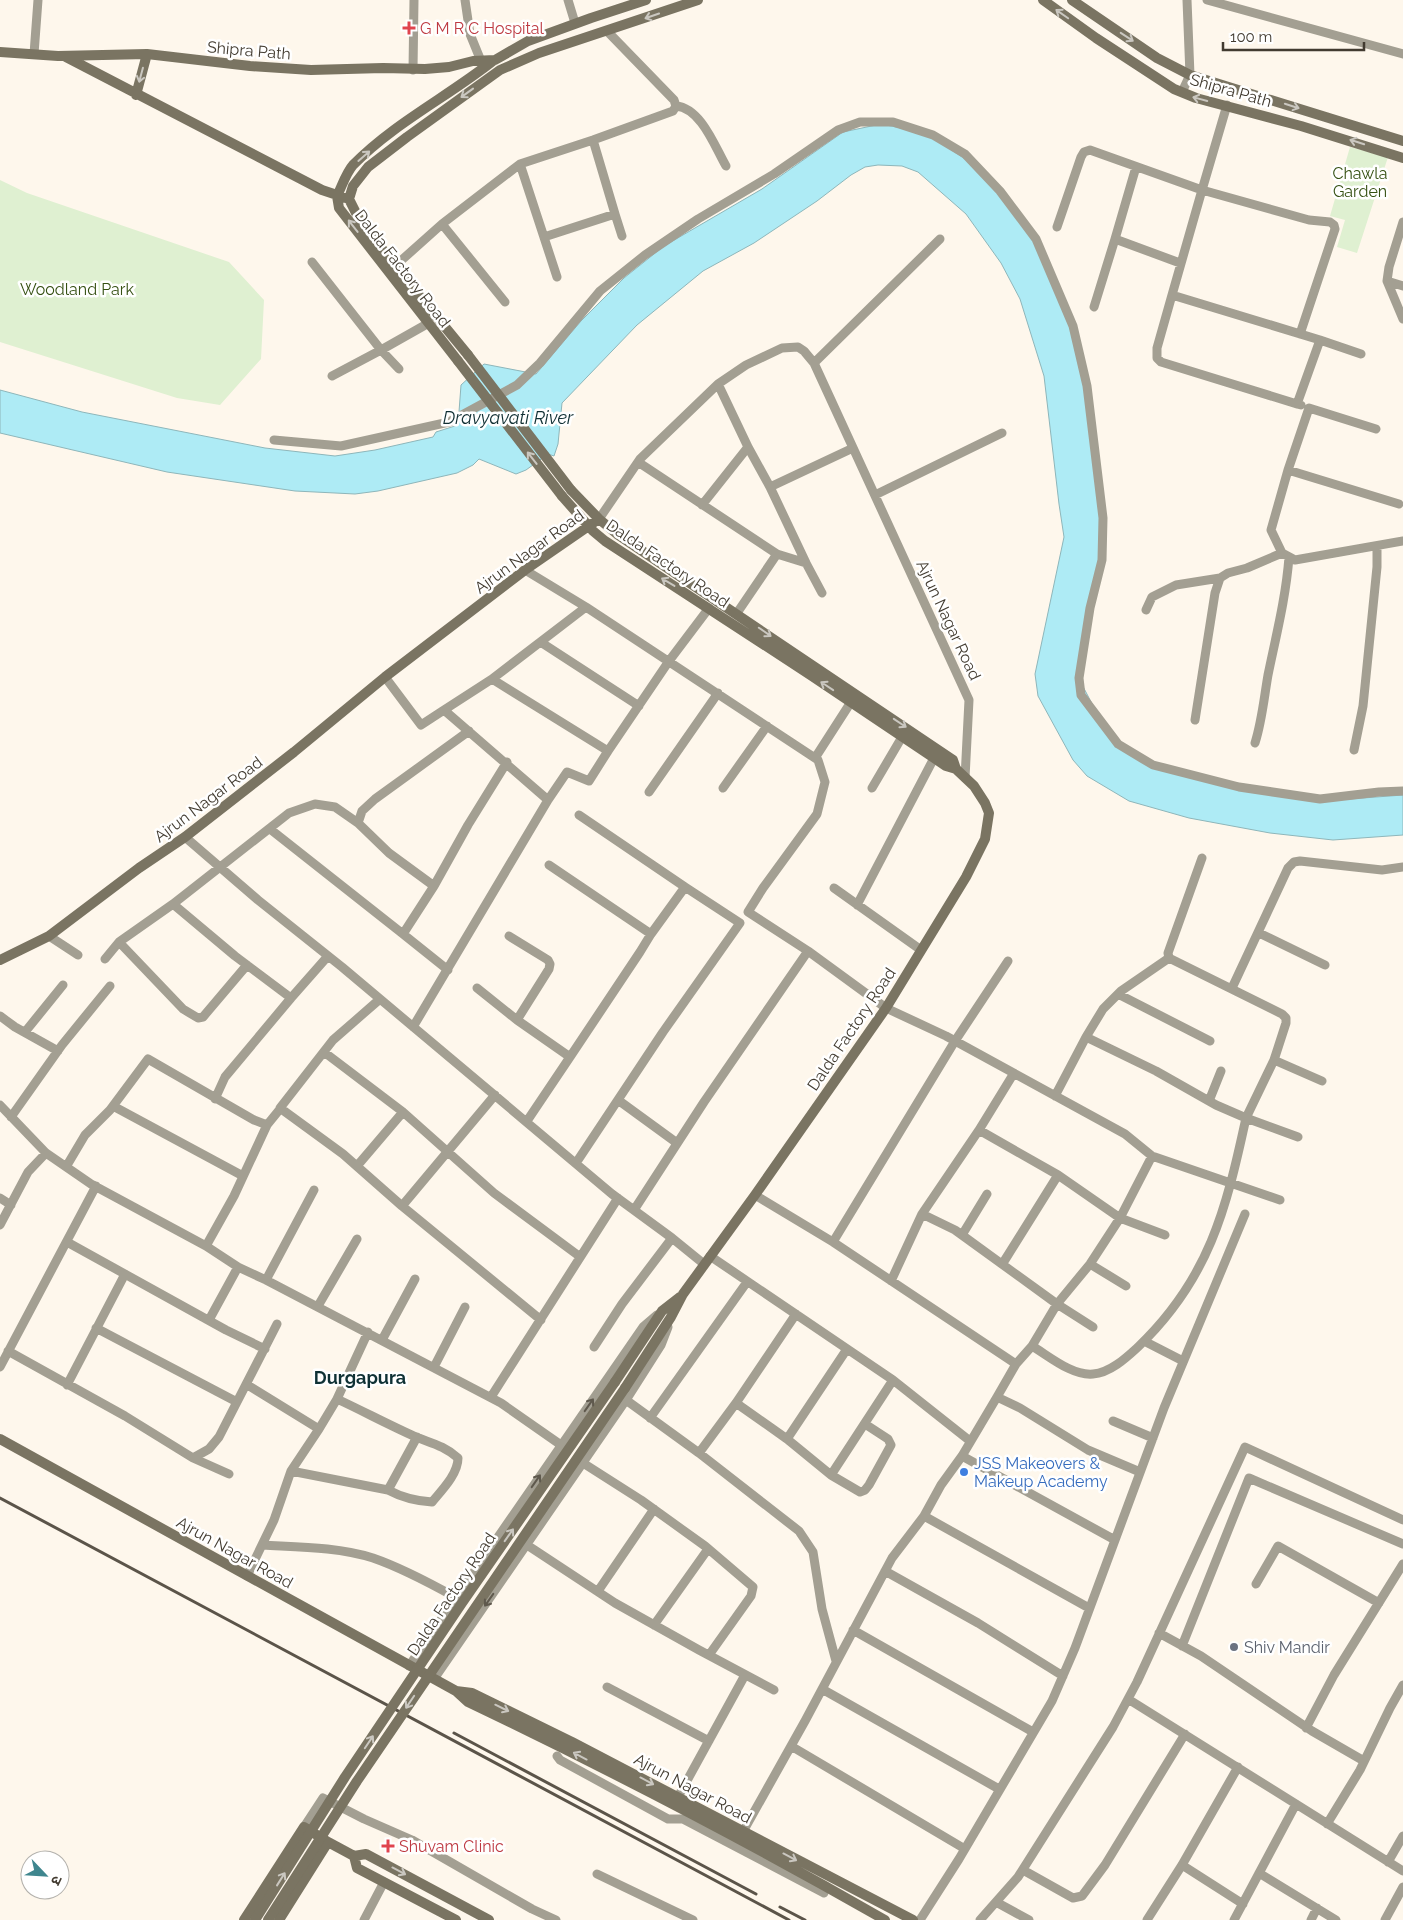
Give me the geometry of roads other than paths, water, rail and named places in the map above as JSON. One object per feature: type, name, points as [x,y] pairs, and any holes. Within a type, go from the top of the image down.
[{"type":"street","points":[[34,54],[38,0]]},
{"type":"street","points":[[413,70],[414,0]]},
{"type":"street","points":[[465,0],[470,34],[481,61]]},
{"type":"street","points":[[568,0],[575,23]]},
{"type":"street","name":"Shipra Path","points":[[0,52],[64,56],[147,54],[250,66],[311,70],[383,68],[413,70],[495,60],[528,41],[575,23],[646,0]]},
{"type":"street","points":[[349,199],[353,186],[368,167],[468,92],[508,66],[539,53],[698,0]]},
{"type":"street","name":"Shipra Path","points":[[1043,0],[1096,38],[1174,89],[1196,98],[1342,138],[1403,158]]},
{"type":"street","name":"Shipra Path","points":[[1072,0],[1157,58],[1190,75],[1403,141]]},
{"type":"street","points":[[1182,92],[1190,75],[1188,0]]},
{"type":"street","points":[[1207,0],[1403,54]]},
{"type":"street","points":[[606,32],[662,86],[674,100],[676,106]]},
{"type":"street","points":[[136,94],[147,54]]},
{"type":"street","name":"Dalda Factory Road","points":[[64,56],[337,196],[349,199],[358,218],[468,356],[567,493],[588,526],[612,546],[709,608],[946,766],[956,769]]},
{"type":"street","points":[[337,196],[352,167],[386,137],[430,105],[467,82],[495,60]]},
{"type":"street","name":"Shipra Path","points":[[495,60],[508,66]]},
{"type":"street","points":[[1227,105],[1180,262],[1157,348],[1157,358],[1161,362],[1376,429]]},
{"type":"street","points":[[395,266],[442,224],[520,164],[593,140],[673,110],[676,106],[682,106],[696,115],[726,166]]},
{"type":"street","points":[[274,440],[341,446],[449,422],[517,385],[540,363],[600,291],[645,255],[781,169],[838,130],[860,122],[893,122],[934,135],[965,154],[1000,191],[1036,239],[1073,326],[1087,386],[1103,518],[1102,560],[1090,608],[1079,678],[1081,695],[1089,706],[1118,744],[1153,765],[1239,787],[1320,799],[1403,791]]},
{"type":"street","points":[[593,140],[622,236]]},
{"type":"street","points":[[1057,227],[1084,152],[1090,150],[1202,190],[1309,220],[1330,222],[1334,225],[1335,229],[1300,334]]},
{"type":"street","points":[[520,164],[557,277]]},
{"type":"street","points":[[1094,307],[1136,167]]},
{"type":"street","name":"Dalda Factory Road","points":[[256,1920],[356,1760],[462,1603],[615,1382],[683,1294],[886,1008],[966,877],[985,839],[989,812],[979,794],[956,769],[953,760],[737,613],[684,580],[599,519],[567,493],[427,324],[410,299],[339,208],[337,196]]},
{"type":"street","points":[[544,237],[615,214]]},
{"type":"street","points":[[1403,222],[1389,266],[1387,281],[1403,319]]},
{"type":"street","points":[[442,224],[505,302]]},
{"type":"street","points":[[814,363],[940,239]]},
{"type":"street","points":[[1115,239],[1180,262]]},
{"type":"street","points":[[312,262],[399,369]]},
{"type":"street","points":[[1387,281],[1403,286]]},
{"type":"street","points":[[1172,295],[1361,354]]},
{"type":"street","points":[[332,376],[427,324]]},
{"type":"street","points":[[1297,404],[1320,340]]},
{"type":"street","name":"Ajrun Nagar Road","points":[[0,960],[49,936],[139,868],[185,837],[294,752],[385,677],[525,570],[599,519],[638,462],[718,384],[746,364],[782,348],[798,347],[814,363],[969,700],[964,778]]},
{"type":"street","points":[[718,384],[822,593]]},
{"type":"street","points":[[1255,743],[1261,724],[1266,688],[1286,590],[1285,555],[1271,530],[1288,470],[1309,408]]},
{"type":"street","points":[[875,495],[1002,432]]},
{"type":"street","points":[[702,505],[748,447]]},
{"type":"street","points":[[770,487],[853,448]]},
{"type":"street","points":[[638,462],[777,554],[806,563]]},
{"type":"street","points":[[1288,470],[1400,504]]},
{"type":"street","points":[[1146,610],[1152,596],[1176,585],[1220,578],[1228,573],[1285,555],[1295,560],[1403,542]]},
{"type":"street","points":[[1354,750],[1363,706],[1377,567],[1377,546]]},
{"type":"street","points":[[737,613],[777,554]]},
{"type":"street","points":[[525,570],[586,607],[818,760],[825,782],[817,814],[663,1032],[576,1163]]},
{"type":"street","points":[[1195,720],[1215,593],[1220,578]]},
{"type":"street","points":[[385,677],[421,725],[492,679],[542,643],[586,607]]},
{"type":"street","points":[[413,1027],[548,800],[567,772],[589,781],[669,661],[709,608]]},
{"type":"street","points":[[542,643],[639,706]]},
{"type":"street","points":[[492,679],[608,752]]},
{"type":"street","points":[[649,792],[718,693]]},
{"type":"street","points":[[815,758],[851,702]]},
{"type":"street","points":[[444,710],[507,762],[548,800]]},
{"type":"street","points":[[723,788],[767,726]]},
{"type":"street","points":[[358,823],[362,811],[375,799],[469,731]]},
{"type":"street","points":[[872,788],[902,737]]},
{"type":"street","points":[[857,905],[934,758]]},
{"type":"street","points":[[403,934],[434,886],[468,825],[507,762]]},
{"type":"street","points":[[105,959],[119,942],[173,904],[289,813],[316,804],[335,807],[358,823],[389,854],[434,886]]},
{"type":"street","points":[[579,815],[685,888],[740,923]]},
{"type":"street","points":[[270,829],[448,970]]},
{"type":"street","points":[[185,837],[258,900],[380,999],[618,1198],[672,1238],[747,1282],[893,1380],[970,1441]]},
{"type":"street","points":[[1169,958],[1168,954],[1202,858]]},
{"type":"street","points":[[1232,988],[1288,868],[1294,862],[1300,861],[1382,870],[1403,867]]},
{"type":"street","points":[[549,865],[651,934]]},
{"type":"street","points":[[526,1121],[651,934],[685,888]]},
{"type":"street","points":[[834,888],[921,950]]},
{"type":"street","points":[[173,904],[247,965],[291,998]]},
{"type":"street","points":[[748,912],[808,951],[886,1008],[955,1041],[1124,1134],[1152,1156],[1280,1200]]},
{"type":"street","points":[[1259,933],[1325,966]]},
{"type":"street","points":[[49,936],[78,955]]},
{"type":"street","points":[[509,936],[548,960],[550,964],[549,969],[516,1020]]},
{"type":"street","points":[[119,942],[183,1009],[198,1018],[203,1017],[247,965]]},
{"type":"street","points":[[634,1210],[677,1143],[808,951]]},
{"type":"street","points":[[215,1099],[225,1077],[328,956]]},
{"type":"street","points":[[1032,1346],[1075,1371],[1093,1374],[1112,1368],[1155,1331],[1181,1298],[1202,1263],[1221,1219],[1232,1183],[1246,1118],[1274,1060],[1286,1018],[1232,988],[1169,958]]},
{"type":"street","points":[[1055,1096],[1103,1009],[1118,994],[1169,958]]},
{"type":"street","points":[[833,1242],[955,1041],[1008,960]]},
{"type":"street","points":[[25,1032],[63,984]]},
{"type":"street","points":[[11,1117],[58,1051],[110,986]]},
{"type":"street","points":[[477,988],[516,1020],[570,1057]]},
{"type":"street","points":[[1118,994],[1210,1041]]},
{"type":"street","points":[[206,1246],[243,1176],[267,1125],[333,1040],[380,999]]},
{"type":"street","points":[[0,1016],[58,1051]]},
{"type":"street","points":[[1086,1038],[1156,1071],[1209,1101],[1246,1118],[1298,1137]]},
{"type":"street","points":[[324,1052],[403,1112],[494,1193],[579,1256]]},
{"type":"street","points":[[66,1167],[85,1135],[113,1106],[148,1059],[215,1099],[267,1125]]},
{"type":"street","points":[[1274,1060],[1322,1081]]},
{"type":"street","points":[[1209,1101],[1221,1071]]},
{"type":"street","points":[[891,1280],[922,1214],[979,1130],[1014,1073]]},
{"type":"street","points":[[402,1206],[495,1095]]},
{"type":"street","points":[[618,1100],[677,1143]]},
{"type":"street","points":[[0,1105],[46,1153],[96,1186],[206,1246],[238,1267],[318,1306],[501,1402],[561,1445]]},
{"type":"street","points":[[113,1106],[243,1176]]},
{"type":"street","points":[[280,1109],[343,1154],[402,1206],[541,1320]]},
{"type":"street","points":[[357,1166],[403,1112]]},
{"type":"street","points":[[979,1130],[1058,1175],[1120,1218],[1165,1235]]},
{"type":"street","points":[[0,1225],[28,1172],[46,1153]]},
{"type":"street","points":[[741,1835],[892,1558],[924,1516],[941,1485],[962,1456],[1016,1364],[1032,1346],[1057,1304],[1090,1264],[1120,1218],[1152,1156]]},
{"type":"street","points":[[1003,1263],[1058,1175]]},
{"type":"street","points":[[0,1367],[96,1186]]},
{"type":"street","points":[[266,1280],[314,1190]]},
{"type":"street","points":[[755,1194],[833,1242],[1016,1364]]},
{"type":"street","points":[[962,1235],[987,1194]]},
{"type":"street","points":[[0,1198],[11,1205]]},
{"type":"street","points":[[490,1397],[618,1198]]},
{"type":"street","points":[[922,1214],[962,1235],[1057,1304],[1093,1327]]},
{"type":"street","points":[[920,1920],[965,1849],[1052,1701],[1090,1608],[1183,1361],[1245,1214]]},
{"type":"street","points":[[594,1347],[622,1304],[672,1238]]},
{"type":"street","points":[[318,1306],[357,1239]]},
{"type":"street","points":[[67,1242],[265,1349]]},
{"type":"street","points":[[1090,1264],[1126,1286]]},
{"type":"street","points":[[209,1320],[238,1267]]},
{"type":"street","points":[[67,1385],[125,1274]]},
{"type":"street","points":[[382,1340],[415,1280]]},
{"type":"street","points":[[650,1418],[747,1282]]},
{"type":"street","points":[[434,1367],[465,1307]]},
{"type":"street","points":[[434,1679],[626,1400],[661,1345],[667,1314]]},
{"type":"street","points":[[409,1666],[643,1327],[667,1314]]},
{"type":"street","name":"Dalda Factory Road","points":[[268,1920],[357,1781],[625,1388],[667,1314]]},
{"type":"street","points":[[699,1453],[736,1403],[796,1314]]},
{"type":"street","points":[[193,1458],[209,1450],[219,1437],[276,1324]]},
{"type":"street","points":[[96,1328],[237,1402]]},
{"type":"street","points":[[247,1576],[274,1520],[291,1471],[320,1429],[337,1399],[368,1332]]},
{"type":"street","points":[[1144,1341],[1183,1361]]},
{"type":"street","points":[[787,1439],[847,1349]]},
{"type":"street","points":[[8,1352],[126,1416],[193,1458],[229,1474]]},
{"type":"street","points":[[831,1475],[893,1380]]},
{"type":"street","points":[[246,1384],[320,1429]]},
{"type":"street","points":[[997,1397],[1020,1408],[1088,1450],[1140,1472]]},
{"type":"street","points":[[291,1471],[388,1490],[403,1498],[432,1502],[446,1484],[456,1468],[458,1458],[452,1453],[438,1444],[417,1437],[337,1399]]},
{"type":"street","points":[[626,1400],[699,1453],[799,1531],[813,1552],[822,1609],[836,1661]]},
{"type":"street","points":[[736,1403],[787,1439],[831,1475],[857,1491],[863,1492],[890,1449],[891,1443],[888,1439],[864,1424]]},
{"type":"street","points":[[1113,1421],[1153,1438]]},
{"type":"street","points":[[388,1490],[417,1437]]},
{"type":"street","name":"Ajrun Nagar Road","points":[[0,1439],[456,1691],[468,1702],[913,1920]]},
{"type":"street","points":[[980,1920],[1023,1870],[1086,1771],[1128,1699],[1245,1447],[1403,1520]]},
{"type":"street","points":[[962,1456],[1115,1540]]},
{"type":"street","points":[[583,1463],[654,1509],[708,1549],[753,1588],[751,1596],[709,1655]]},
{"type":"street","points":[[1182,1646],[1248,1478],[1403,1544]]},
{"type":"street","points":[[1219,1503],[1236,1510]]},
{"type":"street","points":[[598,1591],[654,1509]]},
{"type":"street","points":[[924,1516],[1090,1608]]},
{"type":"street","points":[[263,1545],[306,1548],[371,1558],[416,1575],[455,1598]]},
{"type":"street","points":[[527,1545],[654,1625],[774,1690]]},
{"type":"street","points":[[1256,1584],[1278,1546],[1379,1603]]},
{"type":"street","points":[[654,1625],[708,1549]]},
{"type":"street","points":[[1306,1728],[1334,1675],[1403,1564]]},
{"type":"street","points":[[885,1571],[978,1623],[1063,1676]]},
{"type":"street","points":[[853,1630],[1033,1732]]},
{"type":"street","points":[[1159,1633],[1201,1656],[1306,1728],[1364,1761]]},
{"type":"street","points":[[678,1797],[746,1675]]},
{"type":"street","points":[[1327,1824],[1364,1761],[1403,1685]]},
{"type":"street","points":[[607,1687],[709,1741]]},
{"type":"street","points":[[822,1689],[999,1789]]},
{"type":"street","name":"Ajrun Nagar Road","points":[[456,1691],[472,1693],[678,1797],[885,1920]]},
{"type":"street","points":[[1128,1699],[1403,1871]]},
{"type":"street","points":[[1023,1870],[1073,1898],[1082,1896],[1104,1865],[1185,1734]]},
{"type":"street","points":[[791,1746],[965,1849]]},
{"type":"street","points":[[557,1756],[560,1760],[668,1820],[683,1819],[823,1895],[832,1879]]},
{"type":"street","points":[[1147,1920],[1182,1865],[1238,1768]]},
{"type":"street","points":[[244,1920],[323,1798],[412,1840],[532,1909],[556,1920]]},
{"type":"street","points":[[1234,1920],[1296,1804]]},
{"type":"street","points":[[304,1827],[354,1856],[366,1854],[489,1920]]},
{"type":"street","points":[[1388,1862],[1403,1836]]},
{"type":"street","points":[[280,1920],[328,1842]]},
{"type":"street","points":[[354,1856],[357,1868],[456,1920]]},
{"type":"street","points":[[1182,1865],[1243,1904]]},
{"type":"street","points":[[1259,1873],[1336,1920]]},
{"type":"street","points":[[597,1874],[693,1920]]},
{"type":"street","points":[[364,1920],[384,1882]]},
{"type":"street","points":[[1386,1920],[1403,1888]]},
{"type":"street","points":[[996,1902],[1029,1920]]},
{"type":"street","points":[[1311,1920],[1317,1908]]},
{"type":"water","name":"Dravyavati River","points":[[881,124],[926,133],[971,163],[994,186],[1033,240],[1065,306],[1087,371],[1106,537],[1078,677],[1110,738],[1155,766],[1178,773],[1336,800],[1403,795],[1403,835],[1333,840],[1270,833],[1189,818],[1129,801],[1087,776],[1073,760],[1038,696],[1035,674],[1064,537],[1044,376],[1020,299],[1001,263],[966,214],[918,172],[902,166],[878,165],[865,167],[754,243],[703,271],[637,325],[562,403],[558,444],[554,456],[548,454],[526,470],[516,474],[479,459],[473,465],[457,473],[378,491],[355,494],[295,491],[167,472],[0,433],[0,390],[82,412],[265,448],[335,456],[375,450],[433,437],[436,432],[458,425],[461,385],[484,364],[536,374],[581,321],[624,278],[664,246],[762,189],[843,132]]},
{"type":"railway","points":[[0,1498],[789,1920]]},
{"type":"railway","points":[[454,1733],[756,1894]]},
{"type":"railway","points":[[780,1907],[805,1920]]},
{"type":"place","name":"G M R C Hospital","points":[[409,28]]},
{"type":"place","name":"JSS Makeovers & Makeup Academy","points":[[964,1472]]},
{"type":"place","name":"Shiv Mandir","points":[[1234,1647]]},
{"type":"place","name":"Shuvam Clinic","points":[[388,1846]]},
{"type":"district","name":"Durgapura","points":[[360,1378]]},
{"type":"park label","name":"Chawla Garden","points":[[1360,182]]},
{"type":"park label","name":"Woodland Park","points":[[77,289]]}]
